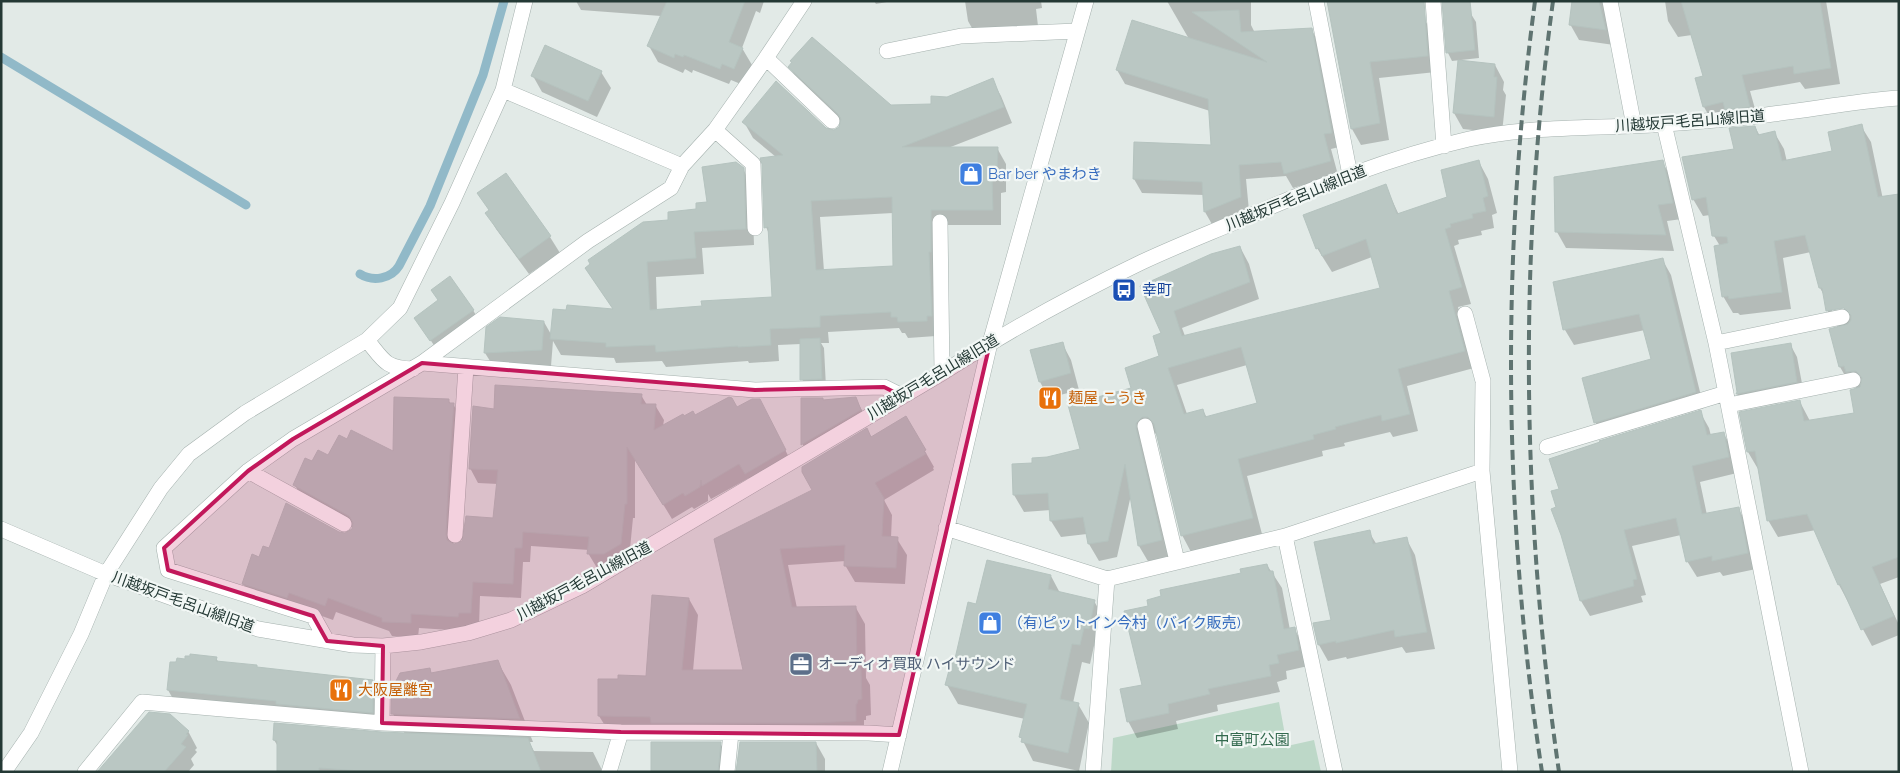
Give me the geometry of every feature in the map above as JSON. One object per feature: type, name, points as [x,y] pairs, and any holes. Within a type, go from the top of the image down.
[{"type":"street","points":[[4,772],[31,734],[81,634],[106,574],[161,488],[189,454],[245,413],[367,340],[400,308],[452,203],[503,90],[525,1]]},
{"type":"street","points":[[327,642],[313,616],[168,570],[164,548],[248,471],[292,439],[418,366],[588,241],[671,188],[682,166],[715,130],[804,1]]},
{"type":"street","points":[[890,772],[990,343],[1086,1]]},
{"type":"street","points":[[1316,1],[1350,175]]},
{"type":"street","points":[[1434,1],[1444,146]]},
{"type":"street","points":[[1610,1],[1634,126]]},
{"type":"street","points":[[887,51],[962,36],[1077,31]]},
{"type":"street","points":[[766,58],[832,121]]},
{"type":"street","points":[[503,90],[682,166]]},
{"type":"street","name":"川越坂戸毛呂山線旧道","points":[[1,529],[106,574],[258,629],[327,642],[383,646],[421,642],[468,633],[511,620],[582,586],[942,374],[990,343],[1092,286],[1266,209],[1350,175],[1470,139],[1521,131],[1634,126],[1771,115],[1870,100],[1899,98]]},
{"type":"street","points":[[1664,124],[1716,343],[1801,772]]},
{"type":"street","points":[[715,130],[753,164],[755,228]]},
{"type":"street","points":[[940,222],[942,374]]},
{"type":"street","points":[[1465,314],[1483,380],[1482,471],[1510,772]]},
{"type":"street","points":[[1716,343],[1842,317]]},
{"type":"street","points":[[367,340],[387,365],[399,368],[418,366],[466,367],[755,390],[884,387],[902,396]]},
{"type":"street","points":[[455,535],[466,367]]},
{"type":"street","points":[[1547,447],[1727,399],[1853,380]]},
{"type":"street","points":[[1145,426],[1178,561]]},
{"type":"street","points":[[248,471],[344,524]]},
{"type":"street","points":[[946,528],[1107,579],[1285,536],[1482,471]]},
{"type":"street","points":[[1285,536],[1335,772]]},
{"type":"street","points":[[1093,772],[1107,579]]},
{"type":"street","points":[[382,723],[383,646]]},
{"type":"street","points":[[85,772],[142,702],[382,723],[621,732],[869,733],[899,735]]},
{"type":"street","points":[[609,772],[621,732]]},
{"type":"street","points":[[728,772],[731,733]]},
{"type":"highlighted area","points":[[990,343],[899,735],[621,732],[382,723],[383,646],[327,641],[313,616],[168,570],[164,548],[248,471],[293,439],[422,363],[755,390],[884,387],[902,396]]},
{"type":"green space","name":"中富町公園","points":[[1279,702],[1287,746],[1314,740],[1321,772],[1111,772],[1113,738]]},
{"type":"building","points":[[667,1],[745,1],[729,42],[743,48],[734,69],[722,64],[720,69],[684,55],[683,57],[675,54],[674,58],[647,46]]},
{"type":"building","points":[[1327,1],[1424,1],[1428,56],[1370,62],[1380,123],[1351,129]]},
{"type":"building","points":[[1442,1],[1470,1],[1475,50],[1446,53]]},
{"type":"building","points":[[1572,1],[1599,1],[1606,30],[1569,25]]},
{"type":"building","points":[[1681,1],[1820,1],[1831,68],[1794,74],[1793,66],[1742,75],[1750,107],[1725,110],[1723,102],[1703,107],[1695,78],[1703,76]]},
{"type":"building","points":[[1239,10],[1241,32],[1312,28],[1332,133],[1324,134],[1331,161],[1284,174],[1281,162],[1239,165],[1241,197],[1204,212],[1202,182],[1133,179],[1134,142],[1211,145],[1208,99],[1116,70],[1132,20],[1267,62],[1192,12]]},
{"type":"building","points":[[812,37],[891,105],[931,104],[931,96],[947,97],[993,78],[1004,107],[902,147],[998,147],[997,177],[992,177],[993,210],[931,210],[931,252],[929,252],[932,316],[927,316],[927,321],[898,322],[897,317],[891,317],[891,312],[820,316],[820,327],[770,329],[771,345],[656,352],[655,345],[606,347],[606,343],[550,339],[553,309],[566,310],[567,305],[613,309],[585,268],[590,264],[588,260],[643,222],[668,220],[668,212],[696,209],[696,203],[707,202],[702,167],[736,162],[744,168],[746,229],[694,232],[696,258],[647,262],[650,310],[702,306],[701,301],[772,297],[768,227],[764,228],[762,164],[760,158],[783,155],[742,122],[776,81],[826,128],[834,130],[839,127],[841,119],[788,67],[792,62],[790,61]],"holes":[[[892,197],[893,266],[816,270],[811,201]]]},
{"type":"building","points":[[545,45],[602,71],[588,101],[531,76]]},
{"type":"building","points":[[1458,60],[1495,64],[1494,77],[1497,77],[1494,117],[1453,113]]},
{"type":"building","points":[[1862,124],[1878,197],[1899,194],[1899,557],[1872,567],[1894,616],[1861,630],[1840,584],[1838,585],[1807,514],[1767,521],[1755,451],[1747,452],[1739,412],[1800,400],[1804,421],[1854,413],[1850,390],[1860,387],[1862,378],[1856,371],[1846,372],[1844,366],[1839,367],[1829,329],[1848,324],[1851,320],[1851,315],[1844,308],[1826,311],[1822,288],[1819,288],[1805,235],[1774,241],[1782,292],[1729,299],[1728,296],[1722,297],[1714,246],[1728,243],[1727,237],[1712,236],[1706,197],[1692,200],[1682,157],[1734,149],[1729,128],[1755,126],[1758,135],[1775,131],[1782,161],[1832,151],[1828,132]]},
{"type":"building","points":[[1479,160],[1488,196],[1483,198],[1486,211],[1472,214],[1473,218],[1450,224],[1451,227],[1445,229],[1462,287],[1449,291],[1465,351],[1398,369],[1410,414],[1382,421],[1381,415],[1335,427],[1336,429],[1313,435],[1314,439],[1238,459],[1253,518],[1181,536],[1154,424],[1148,417],[1142,417],[1136,423],[1136,428],[1162,540],[1138,546],[1125,464],[1108,541],[1088,544],[1083,517],[1050,521],[1048,493],[1013,495],[1012,464],[1032,463],[1032,458],[1047,457],[1080,449],[1068,405],[1131,388],[1125,368],[1159,356],[1153,336],[1161,333],[1140,286],[1211,254],[1240,246],[1250,282],[1174,311],[1182,336],[1380,288],[1366,239],[1322,256],[1319,248],[1316,249],[1303,215],[1386,184],[1397,214],[1447,197],[1441,170]],"holes":[[[1241,347],[1257,403],[1205,417],[1203,409],[1184,414],[1168,368]]]},
{"type":"building","points":[[1663,160],[1673,203],[1658,205],[1666,235],[1555,232],[1554,177]]},
{"type":"building","points":[[506,173],[551,236],[519,259],[485,213],[489,210],[477,193]]},
{"type":"building","points":[[1663,258],[1696,392],[1594,423],[1582,378],[1651,359],[1639,314],[1563,330],[1553,282]]},
{"type":"building","points":[[450,276],[474,310],[430,341],[414,318],[438,300],[431,290]]},
{"type":"building","points":[[500,317],[544,321],[542,350],[484,353],[486,327]]},
{"type":"building","points":[[820,338],[822,379],[800,380],[800,339]]},
{"type":"building","points":[[1063,342],[1071,373],[1039,382],[1030,350]]},
{"type":"building","points":[[1791,343],[1797,382],[1736,394],[1731,353]]},
{"type":"building","points":[[495,385],[642,394],[641,404],[656,404],[654,430],[683,414],[684,416],[693,411],[695,415],[729,397],[732,398],[737,407],[752,399],[760,399],[786,450],[745,474],[739,464],[702,486],[701,480],[700,487],[685,496],[683,493],[663,505],[627,447],[627,504],[625,504],[621,544],[604,554],[587,554],[589,537],[523,532],[522,548],[515,548],[513,584],[473,582],[471,613],[459,613],[458,617],[411,614],[411,623],[382,622],[382,618],[328,598],[325,606],[289,593],[287,598],[242,584],[252,554],[259,557],[263,546],[269,548],[286,503],[339,532],[345,533],[352,529],[353,523],[349,516],[293,485],[305,458],[312,461],[318,450],[328,455],[339,435],[347,439],[351,430],[393,451],[394,397],[449,399],[449,403],[454,403],[449,468],[447,540],[454,544],[462,541],[466,516],[493,518],[498,470],[469,469],[473,406],[494,409]]},
{"type":"building","points":[[856,397],[861,410],[801,445],[801,398],[823,398],[823,400]]},
{"type":"building","points":[[1701,410],[1707,435],[1724,432],[1729,457],[1692,466],[1702,514],[1739,507],[1748,553],[1712,561],[1712,556],[1686,562],[1676,518],[1624,530],[1637,579],[1633,580],[1634,586],[1580,601],[1561,535],[1551,509],[1556,507],[1551,491],[1559,489],[1549,459],[1599,441]]},
{"type":"building","points":[[906,416],[926,450],[924,451],[926,454],[875,483],[884,498],[882,536],[898,537],[896,568],[844,566],[845,545],[780,549],[792,607],[856,606],[857,668],[861,668],[862,699],[858,700],[856,704],[856,721],[816,723],[651,723],[650,717],[598,716],[598,679],[618,679],[618,675],[646,676],[652,595],[689,598],[682,670],[743,670],[714,539],[812,490],[802,472],[802,467],[867,428],[871,437]]},
{"type":"building","points":[[1370,530],[1373,544],[1407,537],[1427,632],[1395,637],[1394,630],[1336,643],[1336,641],[1318,645],[1313,623],[1331,620],[1314,542]]},
{"type":"building","points":[[987,560],[1051,575],[1048,589],[1095,600],[1089,629],[1084,628],[1080,645],[1072,644],[1060,699],[1079,703],[1068,753],[1021,742],[1022,738],[1019,737],[1027,704],[945,685],[951,663],[954,663],[968,602],[976,604]]},
{"type":"building","points":[[1267,564],[1269,571],[1273,571],[1284,629],[1295,627],[1299,650],[1277,655],[1279,663],[1269,665],[1271,676],[1208,689],[1210,694],[1168,704],[1169,713],[1127,722],[1120,689],[1142,685],[1124,611],[1148,606],[1147,600],[1161,596],[1160,590],[1241,573],[1240,569]]},
{"type":"building","points":[[190,654],[217,657],[216,661],[257,665],[257,667],[373,680],[373,713],[276,704],[276,701],[167,690],[170,662],[176,662],[177,658],[185,659],[185,656],[190,656]]},
{"type":"building","points":[[498,660],[520,719],[391,714],[392,682],[395,683],[400,673],[430,668],[431,673]]},
{"type":"building","points":[[149,712],[170,714],[189,731],[181,744],[186,747],[164,772],[97,772]]},
{"type":"building","points":[[274,723],[382,732],[528,738],[541,772],[374,772],[319,768],[319,772],[277,772],[277,741],[273,740]]},
{"type":"building","points":[[651,742],[721,742],[718,772],[651,772]]},
{"type":"building","points":[[740,742],[816,742],[817,772],[736,772]]},
{"type":"waterway","points":[[360,274],[370,278],[381,278],[391,274],[399,266],[430,206],[483,75],[504,1]]},
{"type":"waterway","points":[[1,57],[246,205]]},
{"type":"railway","points":[[1535,1],[1516,193],[1511,387],[1520,580],[1529,676],[1542,772]]},
{"type":"railway","points":[[1553,1],[1534,194],[1529,387],[1538,579],[1547,676],[1559,772]]},
{"type":"place","name":"Bar ber やまわき","points":[[971,174]]},
{"type":"place","name":"幸町","points":[[1124,290]]},
{"type":"place","name":"麺屋 こうき","points":[[1050,398]]},
{"type":"place","name":"（有)ピットイン今村（バイク販売)","points":[[990,623]]},
{"type":"place","name":"オーディオ買取 ハイサウンド","points":[[801,664]]},
{"type":"place","name":"大阪屋離宮","points":[[341,690]]}]
